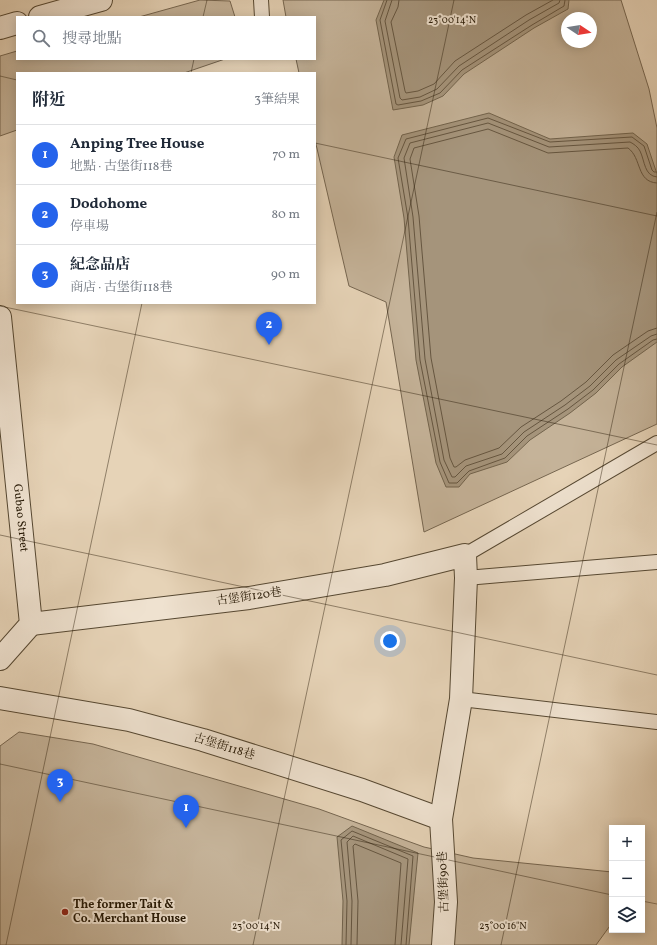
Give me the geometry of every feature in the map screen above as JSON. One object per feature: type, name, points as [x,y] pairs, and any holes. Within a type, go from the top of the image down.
[{"type":"street","points":[[44,16],[100,0]]},
{"type":"street","points":[[0,28],[16,23]]},
{"type":"street","name":"Gubao Street","points":[[0,317],[31,624]]},
{"type":"street","name":"古堡街120巷","points":[[31,624],[249,598],[385,575],[465,555]]},
{"type":"street","name":"古堡街90巷","points":[[443,945],[446,902],[441,819],[462,699],[466,578],[465,555]]},
{"type":"street","points":[[0,659],[31,624]]},
{"type":"street","name":"古堡街118巷","points":[[0,698],[129,720],[203,740],[362,790],[441,819]]},
{"type":"lane","points":[[261,0],[262,16]]},
{"type":"lane","points":[[465,555],[657,443]]},
{"type":"lane","points":[[466,578],[657,562]]},
{"type":"lane","points":[[462,699],[657,722]]},
{"type":"shaded area","points":[[200,0],[230,1],[235,16],[143,16]]},
{"type":"shaded area","points":[[283,0],[621,0],[649,89],[657,128],[657,424],[424,532],[386,302],[349,286],[316,144],[316,72],[299,72],[296,60],[316,60],[316,16],[286,16]]},
{"type":"shaded area","points":[[16,51],[16,60],[222,60],[187,72],[16,72],[16,130],[0,136],[0,56]]},
{"type":"shaded area","points":[[19,732],[93,744],[319,809],[424,847],[473,858],[609,872],[609,927],[596,945],[0,945],[0,746]]},
{"type":"water","points":[[384,0],[569,0],[568,9],[534,28],[464,74],[443,96],[423,105],[393,110],[376,20]]},
{"type":"water","points":[[489,113],[550,139],[633,133],[647,144],[657,174],[657,342],[622,367],[596,393],[570,413],[530,440],[507,462],[470,474],[459,487],[446,487],[436,463],[416,360],[404,218],[394,157],[402,135]]},
{"type":"water","points":[[352,826],[418,853],[409,945],[342,945],[343,901],[337,837]]},
{"type":"place","name":"Dodohome","points":[[269,345]]},
{"type":"place","name":"紀念品店","points":[[60,802]]},
{"type":"place","name":"Anping Tree House","points":[[186,828]]},
{"type":"place","name":"The former Tait & Co. Merchant House","points":[[65,912]]}]
